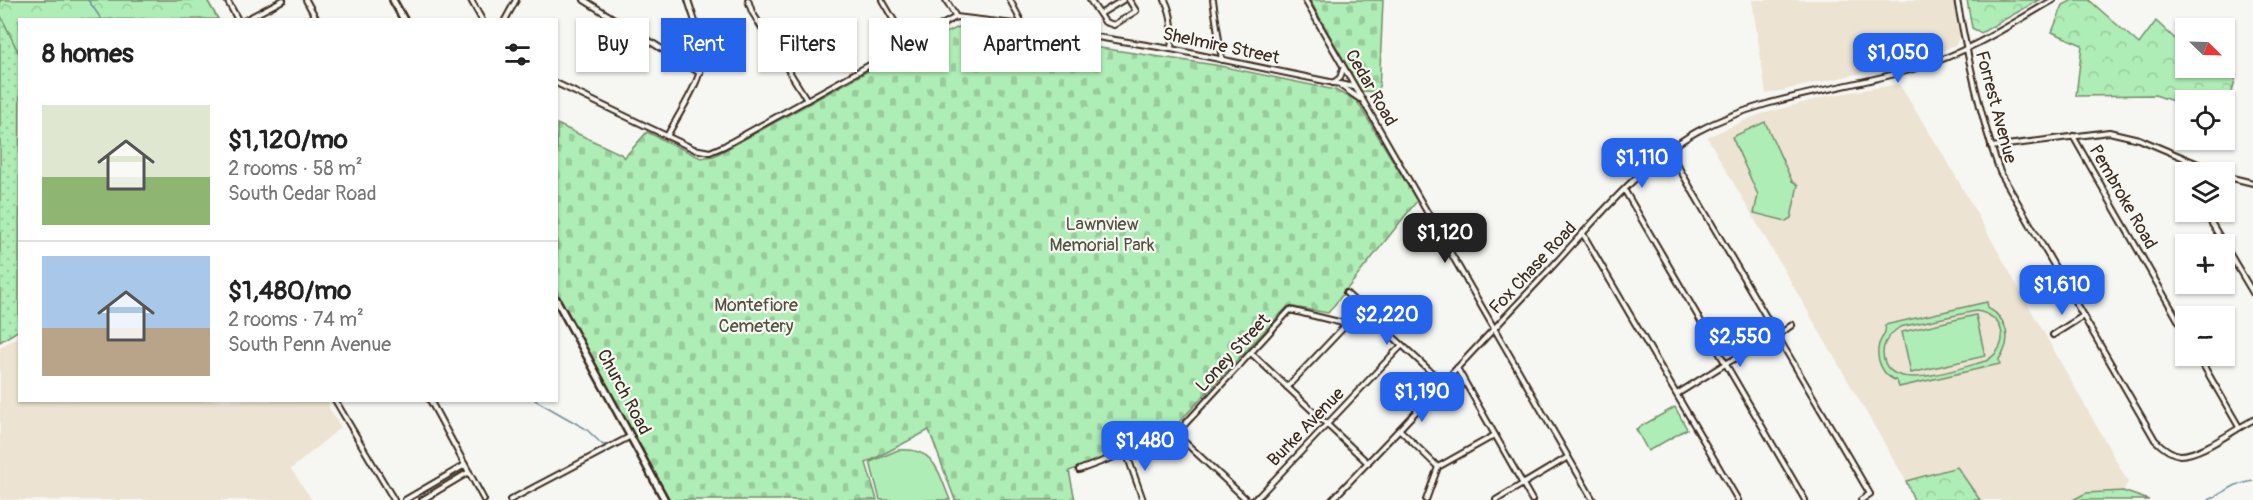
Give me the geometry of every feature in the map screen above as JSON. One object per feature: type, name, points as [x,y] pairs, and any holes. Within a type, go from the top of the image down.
[{"type":"street","points":[[226,0],[237,18]]},
{"type":"street","points":[[250,18],[283,0]]},
{"type":"street","points":[[306,0],[316,18]]},
{"type":"street","points":[[393,0],[403,18]]},
{"type":"street","points":[[471,0],[481,18]]},
{"type":"street","points":[[506,18],[516,0]]},
{"type":"street","points":[[667,136],[700,73],[703,60],[696,23],[687,0]]},
{"type":"street","points":[[748,0],[752,12],[807,100]]},
{"type":"street","points":[[882,0],[892,18]]},
{"type":"street","points":[[946,0],[956,17],[949,21]]},
{"type":"street","points":[[1010,0],[1019,18]]},
{"type":"street","points":[[1090,0],[1105,22],[1114,25],[1136,11],[1129,0]]},
{"type":"street","points":[[1100,14],[1123,0]]},
{"type":"street","points":[[1165,0],[1169,8],[1173,31],[1170,49]]},
{"type":"street","points":[[1213,0],[1222,60]]},
{"type":"street","name":"Cedar Road","points":[[1305,0],[1593,500]]},
{"type":"street","name":"Forrest Avenue","points":[[1957,0],[1966,48],[1991,147],[2000,172],[2155,440],[2178,455],[2199,450],[2239,427]]},
{"type":"street","name":"Fox Chase Road","points":[[1332,500],[1625,191],[1669,151],[1696,132],[1732,115],[1786,99],[1922,67],[1960,52],[2053,0]]},
{"type":"street","points":[[587,1],[700,73]]},
{"type":"street","name":"Shelmire Street","points":[[956,17],[964,18]]},
{"type":"street","name":"Shelmire Street","points":[[1101,38],[1170,49],[1354,87]]},
{"type":"street","points":[[558,83],[694,150],[710,152],[869,65]]},
{"type":"street","points":[[1343,68],[1336,84],[1362,100]]},
{"type":"street","points":[[1991,147],[2109,132],[2139,139],[2189,162]]},
{"type":"street","name":"Pembroke Road","points":[[2073,136],[2175,315]]},
{"type":"street","points":[[1669,151],[1870,494],[1861,500]]},
{"type":"street","points":[[2235,179],[2253,183]]},
{"type":"street","points":[[1625,191],[1805,500]]},
{"type":"street","points":[[2211,222],[2253,293]]},
{"type":"street","points":[[1583,234],[1738,500]]},
{"type":"street","points":[[1346,293],[1443,383]]},
{"type":"street","name":"Church Road","points":[[558,302],[665,500]]},
{"type":"street","points":[[1287,387],[1362,308]]},
{"type":"street","name":"Loney Street","points":[[1079,470],[1176,435],[1290,310],[1347,324]]},
{"type":"street","points":[[2052,335],[2083,316]]},
{"type":"street","points":[[1677,394],[1792,325]]},
{"type":"street","name":"Burke Avenue","points":[[1252,500],[1259,496],[1402,345]]},
{"type":"street","points":[[1251,353],[1368,463]]},
{"type":"street","points":[[2204,366],[2239,427],[2253,420]]},
{"type":"street","points":[[1457,368],[1532,500]]},
{"type":"street","points":[[336,402],[394,500]]},
{"type":"street","points":[[431,402],[484,500]]},
{"type":"street","points":[[1400,430],[1438,467]]},
{"type":"street","points":[[1176,435],[1247,500]]},
{"type":"street","points":[[1426,500],[1438,467],[1495,435]]},
{"type":"street","points":[[510,500],[631,436]]},
{"type":"street","points":[[1126,452],[1143,500]]},
{"type":"street","points":[[1496,500],[1568,457]]},
{"type":"street","points":[[405,500],[465,465]]},
{"type":"street","points":[[422,500],[469,472]]},
{"type":"shaded area","points":[[1752,0],[1953,0],[1960,33],[1956,45],[1902,64],[1766,94]]},
{"type":"shaded area","points":[[1899,84],[1947,161],[2128,482],[2123,491],[2086,493],[2073,500],[1980,500],[1957,467],[1906,481],[1707,137],[1758,115],[1828,96]]},
{"type":"shaded area","points":[[18,337],[18,402],[328,402],[329,408],[341,427],[291,469],[312,500],[0,500],[0,348]]},
{"type":"green space","points":[[0,0],[207,0],[217,18],[18,18],[18,331],[0,342]]},
{"type":"green space","points":[[0,0],[207,0],[217,18],[18,18],[18,52],[0,14]]},
{"type":"green space","points":[[1310,0],[1383,0],[1379,92],[1361,91]]},
{"type":"green space","points":[[1967,0],[2039,0],[1981,33],[1972,28]]},
{"type":"green space","points":[[2073,0],[2089,0],[2139,44],[2156,21],[2175,39],[2175,78],[2235,78],[2235,75],[2236,75],[2233,90],[2175,90],[2175,102],[2155,95],[2076,96],[2082,45],[2052,32],[2063,5]]},
{"type":"green space","points":[[959,27],[961,27],[961,72],[1101,72],[1101,48],[1215,65],[1335,90],[1357,101],[1417,201],[1328,313],[1288,306],[1168,434],[1069,471],[1075,500],[955,500],[929,430],[866,463],[877,500],[670,500],[558,295],[558,124],[621,154],[624,158],[647,132],[701,158],[714,156],[869,71],[949,72],[949,31]]},
{"type":"green space","points":[[1765,122],[1792,181],[1798,185],[1791,218],[1786,221],[1754,213],[1758,195],[1732,137]]},
{"type":"green space","points":[[1987,302],[1988,308],[2004,324],[2007,338],[1999,359],[2000,364],[1899,387],[1897,381],[1887,375],[1879,361],[1878,349],[1885,332],[1885,325]],"holes":[[[1976,311],[1993,318],[2002,332],[1999,347],[1986,361],[1943,373],[1910,377],[1896,374],[1887,367],[1883,353],[1884,345],[1900,327]]]},
{"type":"green space","points":[[1976,315],[1985,356],[1911,373],[1902,332]]},
{"type":"green space","points":[[1675,407],[1687,429],[1648,451],[1636,429]]},
{"type":"green space","points":[[898,450],[920,452],[928,457],[938,471],[950,500],[880,500],[870,462]]},
{"type":"green space","points":[[1957,467],[1980,500],[1914,500],[1906,481]]},
{"type":"green space","points":[[2123,491],[2149,500],[2073,500],[2086,493]]},
{"type":"waterway","points":[[88,0],[101,18]]},
{"type":"waterway","points":[[539,402],[586,429],[603,445],[608,444]]},
{"type":"waterway","points":[[2209,500],[2236,485],[2253,481]]},
{"type":"park label","name":"Lawnview Memorial Park","points":[[1102,234]]},
{"type":"park label","name":"Montefiore Cemetery","points":[[756,315]]}]
